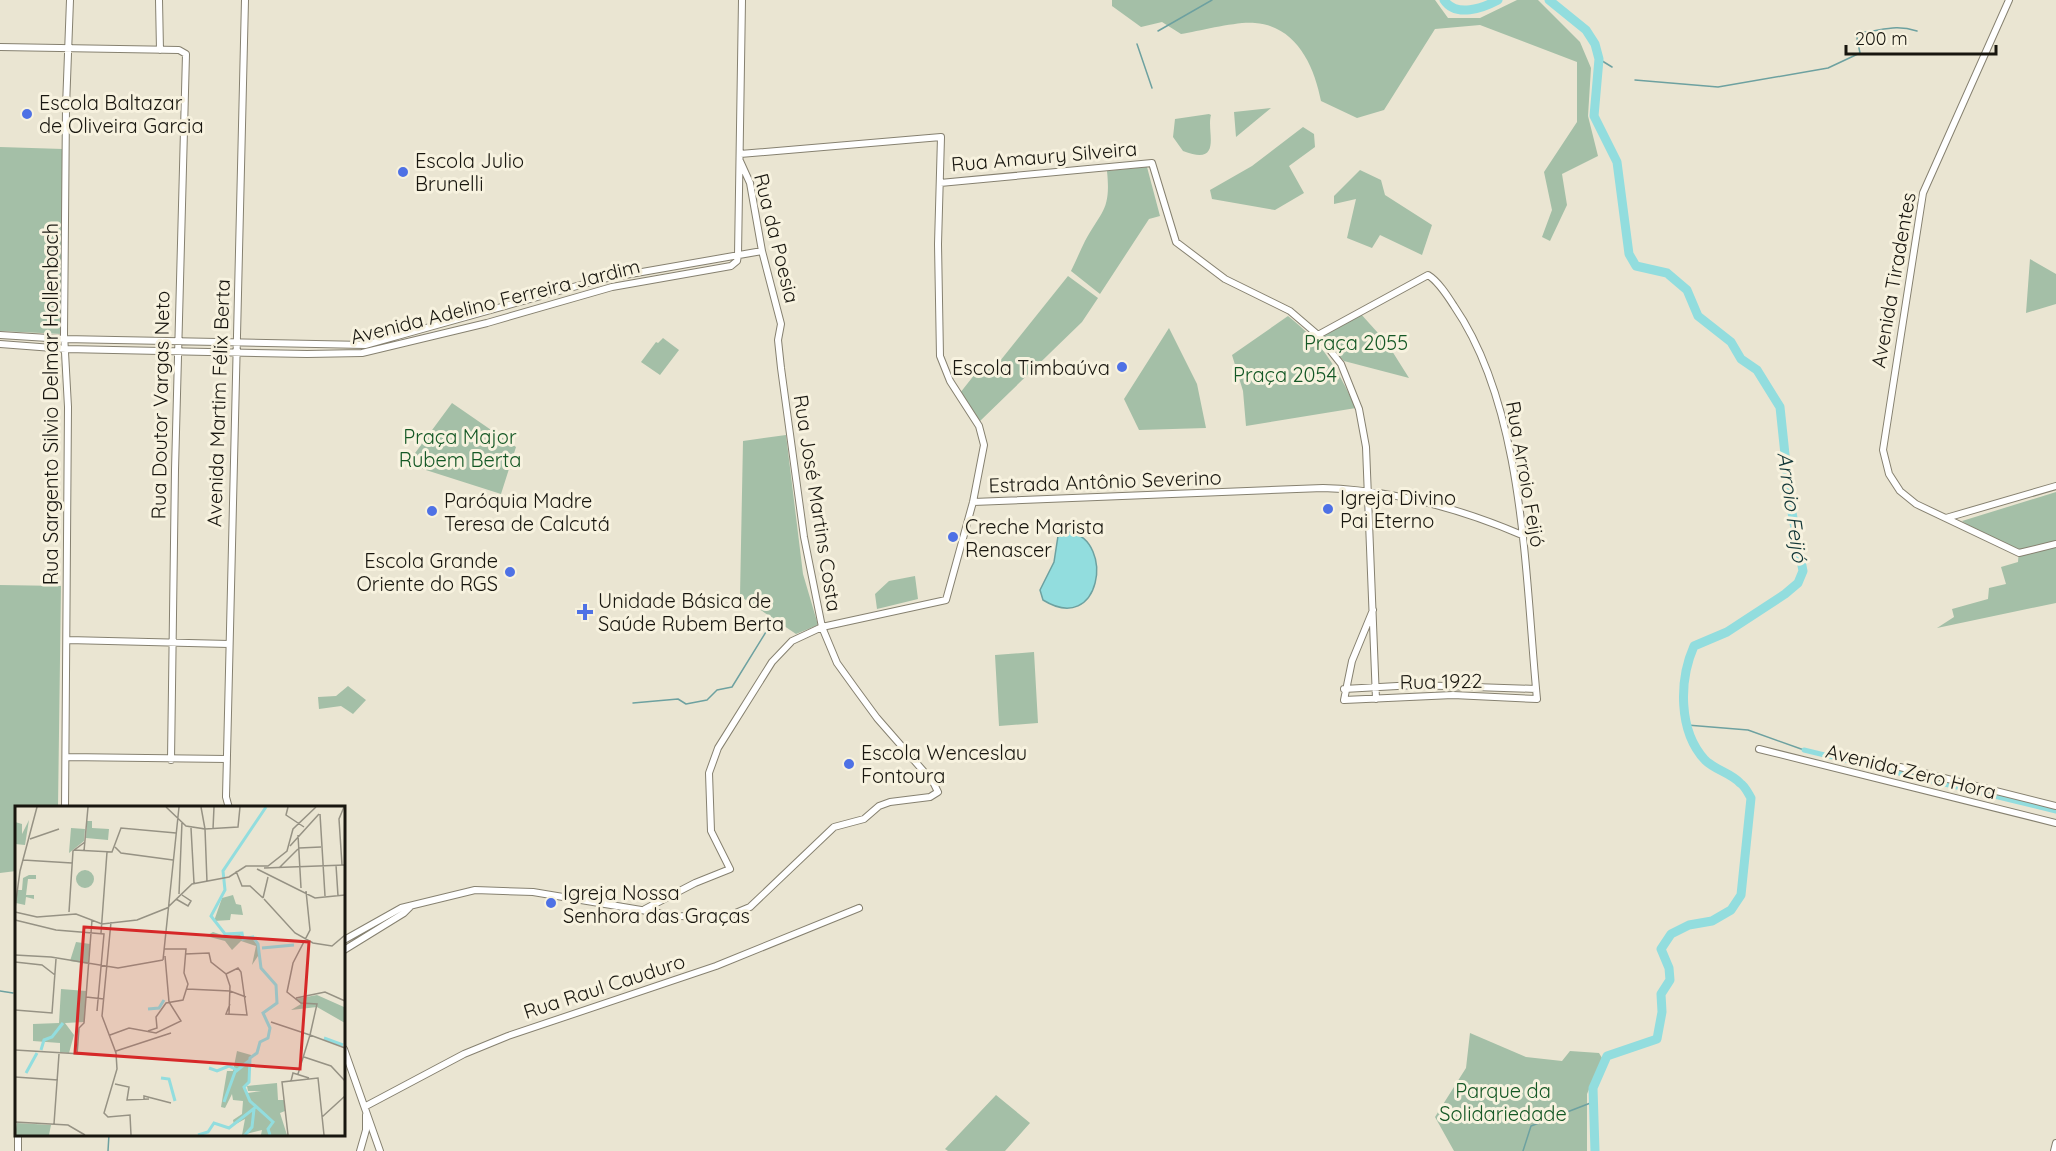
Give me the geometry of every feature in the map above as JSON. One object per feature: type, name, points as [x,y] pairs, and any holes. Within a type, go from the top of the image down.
[{"type":"street","name":"Rua Sargento Silvio Delmar Hollenbach","points":[[65,806],[68,407],[64,339],[67,48],[70,0]]},
{"type":"street","points":[[0,48],[160,50],[159,0]]},
{"type":"street","name":"Avenida Martim Félix Berta","points":[[229,806],[227,759],[229,644],[245,0]]},
{"type":"street","points":[[738,255],[742,0]]},
{"type":"street","name":"Avenida Tiradentes","points":[[1946,518],[1907,498],[1889,474],[1885,461],[1883,437],[1923,193],[2009,0]]},
{"type":"street","name":"Rua Doutor Vargas Neto","points":[[160,50],[184,52],[171,760]]},
{"type":"street","name":"Estrada Antônio Severino","points":[[740,157],[941,137],[939,345],[944,368],[982,435],[983,455],[973,502],[1323,488],[1367,489],[1410,498],[1491,522],[1522,536]]},
{"type":"street","name":"Rua da Poesia","points":[[740,157],[750,183],[762,251],[781,324]]},
{"type":"street","name":"Rua Amaury Silveira","points":[[940,183],[1152,163],[1176,242],[1225,279],[1290,311],[1318,335]]},
{"type":"street","name":"Avenida Adelino Ferreira Jardim","points":[[0,335],[64,339],[365,345],[602,279],[762,251]]},
{"type":"street","name":"Avenida Adelino Ferreira Jardim","points":[[0,344],[66,349],[362,353],[468,328],[612,287],[731,266],[737,261],[738,255]]},
{"type":"street","name":"Rua Arroio Feijó","points":[[1318,335],[1428,275],[1444,292],[1467,326],[1493,388],[1507,442],[1522,536],[1537,699]]},
{"type":"street","points":[[462,318],[461,324],[468,328]]},
{"type":"street","points":[[449,322],[452,332]]},
{"type":"street","name":"Rua José Martins Costa","points":[[645,909],[677,916],[712,918],[739,913],[750,907],[834,827],[864,819],[879,806],[890,802],[930,797],[938,792],[933,782],[877,718],[837,663],[822,627],[804,537],[781,368],[778,344],[781,324]]},
{"type":"street","points":[[1318,335],[1341,364],[1359,409],[1366,447],[1376,699]]},
{"type":"street","points":[[122,350],[123,340]]},
{"type":"street","points":[[1946,518],[2056,486]]},
{"type":"street","points":[[345,939],[395,911],[475,890],[533,892],[645,909],[695,883],[730,869],[711,831],[709,773],[718,748],[772,662],[792,640],[822,627],[946,600],[973,502]]},
{"type":"street","points":[[1946,518],[2019,553],[2056,544]]},
{"type":"street","points":[[1344,689],[1372,610]]},
{"type":"street","points":[[68,640],[229,644]]},
{"type":"street","name":"Rua 1922","points":[[1536,689],[1454,685],[1344,689],[1344,700],[1453,695],[1537,699]]},
{"type":"street","name":"Avenida Zero Hora","points":[[1759,749],[2056,823]]},
{"type":"street","points":[[66,757],[227,759]]},
{"type":"street","name":"Avenida Zero Hora","points":[[1900,767],[2056,806]]},
{"type":"street","points":[[345,949],[404,914],[411,906]]},
{"type":"street","name":"Rua Raul Cauduro","points":[[366,1107],[491,1042],[716,966],[859,908]]},
{"type":"street","points":[[345,1052],[366,1107],[378,1148]]},
{"type":"street","points":[[359,1148],[366,1107]]},
{"type":"street","points":[[359,1148],[369,1140],[378,1148]]},
{"type":"street","points":[[2054,1151],[2056,1143]]},
{"type":"green space","points":[[1112,0],[1435,0],[1448,18],[1480,18],[1517,0],[1538,0],[1580,42],[1591,68],[1588,116],[1598,156],[1562,174],[1567,205],[1550,241],[1542,237],[1552,210],[1544,172],[1577,122],[1577,62],[1480,25],[1435,29],[1384,110],[1357,118],[1321,101],[1308,61],[1301,50],[1282,31],[1255,23],[1229,25],[1181,34],[1162,22],[1141,27],[1112,6]]},
{"type":"green space","points":[[1271,108],[1236,137],[1234,112]]},
{"type":"green space","points":[[1211,115],[1211,145],[1209,151],[1196,155],[1183,151],[1173,137],[1175,119]]},
{"type":"green space","points":[[1303,127],[1314,134],[1315,147],[1289,166],[1304,193],[1275,210],[1212,199],[1210,190],[1252,166]]},
{"type":"green space","points":[[0,147],[63,149],[61,334],[0,331]]},
{"type":"green space","points":[[1147,167],[1160,216],[1149,219],[1100,294],[1071,271],[1104,209],[1108,194],[1107,171]]},
{"type":"green space","points":[[1360,170],[1381,180],[1385,195],[1432,225],[1422,255],[1380,235],[1372,248],[1347,238],[1356,199],[1334,204],[1334,196]]},
{"type":"green space","points":[[2030,259],[2056,274],[2056,304],[2026,313]]},
{"type":"green space","points":[[1068,276],[1098,298],[1082,322],[979,422],[960,393],[975,374],[1000,361]]},
{"type":"green space","name":"Praça 2055","points":[[1360,313],[1387,343],[1409,378],[1344,361],[1322,335]]},
{"type":"green space","name":"Praça 2054","points":[[1288,316],[1328,357],[1356,408],[1246,426],[1243,391],[1232,355]]},
{"type":"green space","points":[[1169,328],[1197,384],[1206,428],[1139,430],[1124,399]]},
{"type":"green space","points":[[663,338],[679,350],[660,375],[641,362],[656,342],[658,343]]},
{"type":"green space","name":"Praça Major Rubem Berta","points":[[452,403],[516,447],[501,494],[407,464]]},
{"type":"green space","points":[[786,435],[803,574],[818,625],[796,634],[740,596],[743,441]]},
{"type":"green space","points":[[2056,492],[2056,603],[1937,628],[1954,617],[1952,609],[1988,599],[1989,588],[2006,584],[2001,567],[2018,562],[2019,549],[1983,535],[1962,521]]},
{"type":"green space","points":[[915,576],[918,599],[877,609],[875,594],[889,581]]},
{"type":"green space","points":[[0,585],[61,586],[58,806],[15,806],[15,871],[0,873]]},
{"type":"green space","points":[[1034,652],[1038,723],[999,726],[995,655]]},
{"type":"green space","points":[[348,686],[366,700],[353,714],[341,706],[319,709],[318,697],[336,696]]},
{"type":"green space","name":"Parque da Solidariedade","points":[[1470,1033],[1526,1057],[1562,1061],[1570,1051],[1599,1053],[1602,1058],[1587,1094],[1587,1151],[1454,1151],[1435,1117],[1466,1068]]},
{"type":"green space","points":[[996,1095],[1030,1123],[1005,1151],[948,1151],[945,1149]]},
{"type":"water","points":[[1070,532],[1084,539],[1093,551],[1097,567],[1095,583],[1089,597],[1078,606],[1063,608],[1043,600],[1040,590],[1054,562],[1058,536]]},
{"type":"waterway","points":[[1158,31],[1212,0]]},
{"type":"waterway","name":"Arroio Feijó","points":[[1444,0],[1455,9],[1462,10],[1485,6],[1498,0]]},
{"type":"waterway","name":"Arroio Feijó","points":[[1549,0],[1586,30],[1595,44],[1599,59],[1594,116],[1617,162],[1629,254],[1636,266],[1667,273],[1687,290],[1698,316],[1731,342],[1741,359],[1757,370],[1780,407],[1790,502],[1803,571],[1798,583],[1785,594],[1727,632],[1694,646],[1689,659],[1684,705],[1690,735],[1705,760],[1736,780],[1751,798],[1741,895],[1731,910],[1712,921],[1689,925],[1671,934],[1661,949],[1669,968],[1670,980],[1661,994],[1662,1012],[1657,1039],[1607,1056],[1593,1088],[1595,1151]]},
{"type":"waterway","points":[[1635,80],[1718,87],[1828,68],[1860,53],[1856,33],[1893,28],[1917,31]]},
{"type":"waterway","points":[[1137,44],[1152,88]]},
{"type":"waterway","points":[[1599,59],[1612,67]]},
{"type":"waterway","points":[[633,703],[678,699],[686,704],[707,700],[717,690],[732,687],[774,619]]},
{"type":"waterway","points":[[1687,725],[1748,730],[1804,750]]},
{"type":"waterway","name":"Arroio Feijó","points":[[1804,750],[2056,811]]},
{"type":"waterway","points":[[0,991],[13,993]]},
{"type":"waterway","points":[[1523,1151],[1531,1126],[1593,1102]]},
{"type":"waterway","points":[[108,1151],[109,1136]]},
{"type":"place","name":"Escola Baltazar de Oliveira Garcia","points":[[27,114]]},
{"type":"place","name":"Escola Julio Brunelli","points":[[403,172]]},
{"type":"place","name":"Escola Timbaúva","points":[[1122,367]]},
{"type":"place","name":"Igreja Divino Pai Eterno","points":[[1328,509]]},
{"type":"place","name":"Paróquia Madre Teresa de Calcutá","points":[[432,511]]},
{"type":"place","name":"Creche Marista Renascer","points":[[953,537]]},
{"type":"place","name":"Escola Grande Oriente do RGS","points":[[510,572]]},
{"type":"place","name":"Unidade Básica de Saúde Rubem Berta","points":[[585,612]]},
{"type":"place","name":"Escola Wenceslau Fontoura","points":[[849,764]]},
{"type":"place","name":"Igreja Nossa Senhora das Graças","points":[[551,903]]}]
